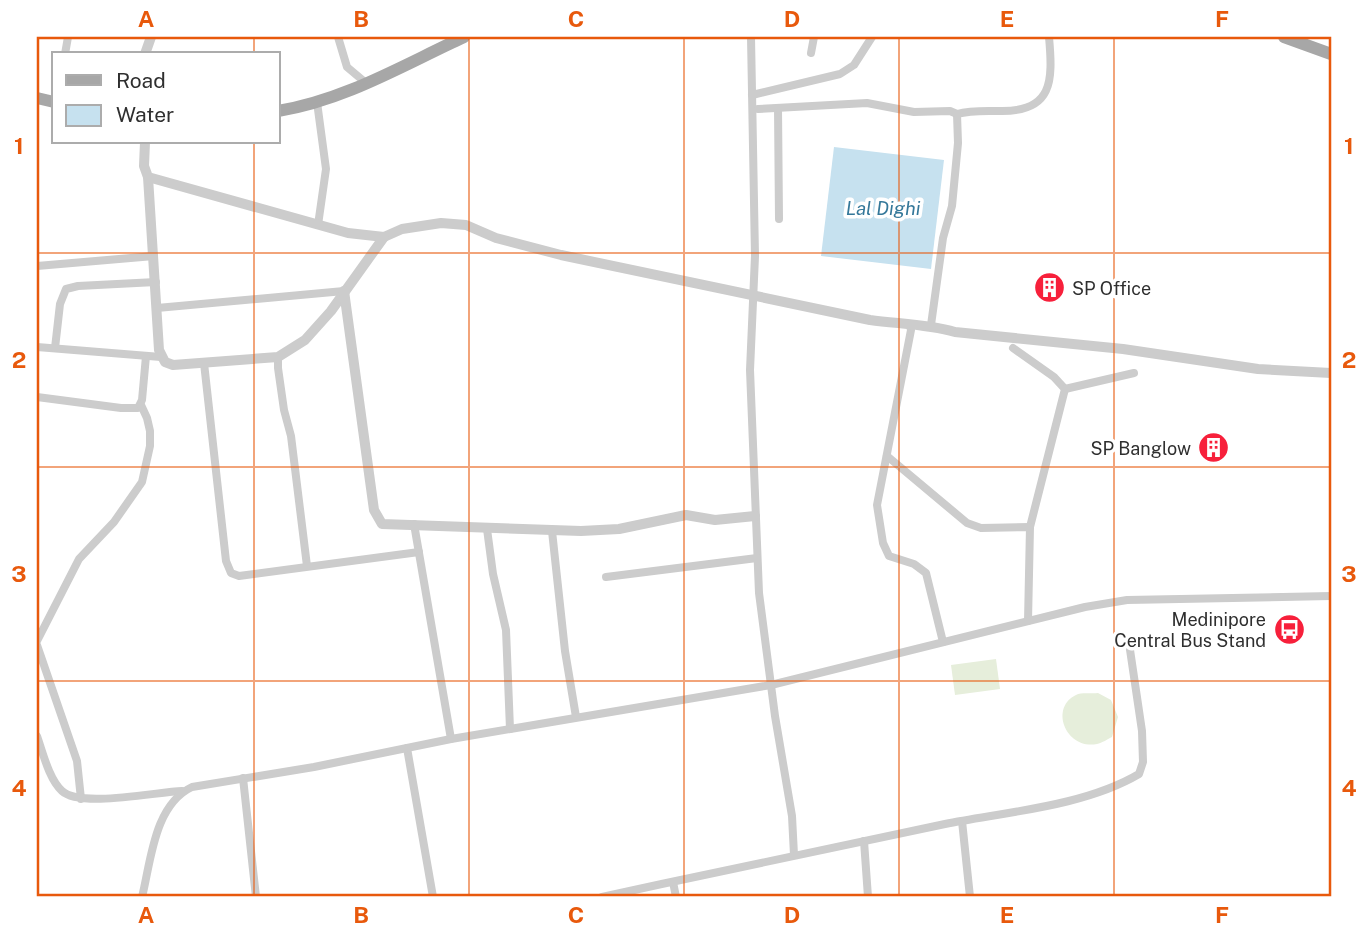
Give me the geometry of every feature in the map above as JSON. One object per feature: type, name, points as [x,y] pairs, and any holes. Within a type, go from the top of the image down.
[{"type":"main road","points":[[280,111],[317,102],[366,83],[464,37]]},
{"type":"main road","points":[[1284,37],[1331,54]]},
{"type":"street","points":[[338,37],[347,67],[366,83]]},
{"type":"street","points":[[751,37],[755,177],[750,370],[757,558],[771,685],[792,816],[794,855]]},
{"type":"street","points":[[811,53],[814,37]]},
{"type":"street","points":[[752,95],[840,74],[854,65],[872,37]]},
{"type":"street","points":[[758,109],[867,103],[914,112],[950,111],[957,114],[969,111],[1024,110],[1044,97],[1051,55],[1049,37]]},
{"type":"street","points":[[317,102],[327,169],[318,225]]},
{"type":"street","points":[[778,107],[779,219]]},
{"type":"street","points":[[931,325],[943,238],[952,206],[958,143],[957,114]]},
{"type":"street","points":[[145,144],[144,166],[148,177],[161,357],[173,365],[278,357],[305,340],[331,311],[384,237],[402,229],[441,223],[466,225],[496,238],[677,281],[910,326],[931,325],[955,332],[1123,349],[1258,369],[1331,373]]},
{"type":"street","points":[[148,177],[348,233],[384,237]]},
{"type":"street","points":[[37,266],[154,256]]},
{"type":"street","points":[[55,348],[60,304],[66,289],[156,282]]},
{"type":"street","points":[[344,291],[374,510],[382,524],[552,531],[619,529],[686,516],[715,520],[755,516]]},
{"type":"street","points":[[157,308],[344,291]]},
{"type":"street","points":[[910,326],[877,505],[883,543],[889,556],[914,564],[926,573],[943,642]]},
{"type":"street","points":[[37,347],[161,357]]},
{"type":"street","points":[[1013,348],[1054,377],[1065,389]]},
{"type":"street","points":[[81,799],[77,761],[37,643],[79,559],[114,522],[142,482],[150,446],[150,431],[141,405],[146,356]]},
{"type":"street","points":[[278,357],[307,566]]},
{"type":"street","points":[[204,363],[228,568],[234,576],[419,552]]},
{"type":"street","points":[[1065,389],[1134,373]]},
{"type":"street","points":[[1028,621],[1030,527],[1065,389]]},
{"type":"street","points":[[37,397],[132,409],[141,405]]},
{"type":"street","points":[[887,457],[967,523],[981,528],[1030,527]]},
{"type":"street","points":[[414,524],[452,739]]},
{"type":"street","points":[[487,529],[493,574],[506,630],[510,729]]},
{"type":"street","points":[[552,531],[565,651],[576,717]]},
{"type":"street","points":[[606,577],[757,558]]},
{"type":"street","points":[[37,736],[60,789],[71,797],[81,799],[182,791],[452,739],[771,685],[1085,607],[1127,600],[1331,596]]},
{"type":"street","points":[[602,897],[794,855],[1059,803],[1118,786],[1139,774],[1143,762],[1142,731],[1129,643]]},
{"type":"street","points":[[407,748],[433,897]]},
{"type":"street","points":[[243,778],[256,897]]},
{"type":"street","points":[[142,897],[159,827],[166,811],[182,791]]},
{"type":"street","points":[[962,821],[970,897]]},
{"type":"street","points":[[864,841],[868,897]]},
{"type":"street","points":[[673,882],[676,897]]},
{"type":"green space","points":[[996,659],[1000,689],[955,695],[951,665]]},
{"type":"green space","points":[[1098,693],[1111,700],[1118,717],[1112,737],[1099,743],[1086,744],[1077,741],[1065,727],[1064,709],[1068,701],[1076,695]]},
{"type":"water","name":"Lal Dighi","points":[[834,147],[944,160],[931,269],[821,256]]},
{"type":"place","name":"SP Office","points":[[1049,288]]},
{"type":"place","name":"SP Banglow","points":[[1214,448]]},
{"type":"place","name":"Medinipore Central Bus Stand","points":[[1289,629]]}]
